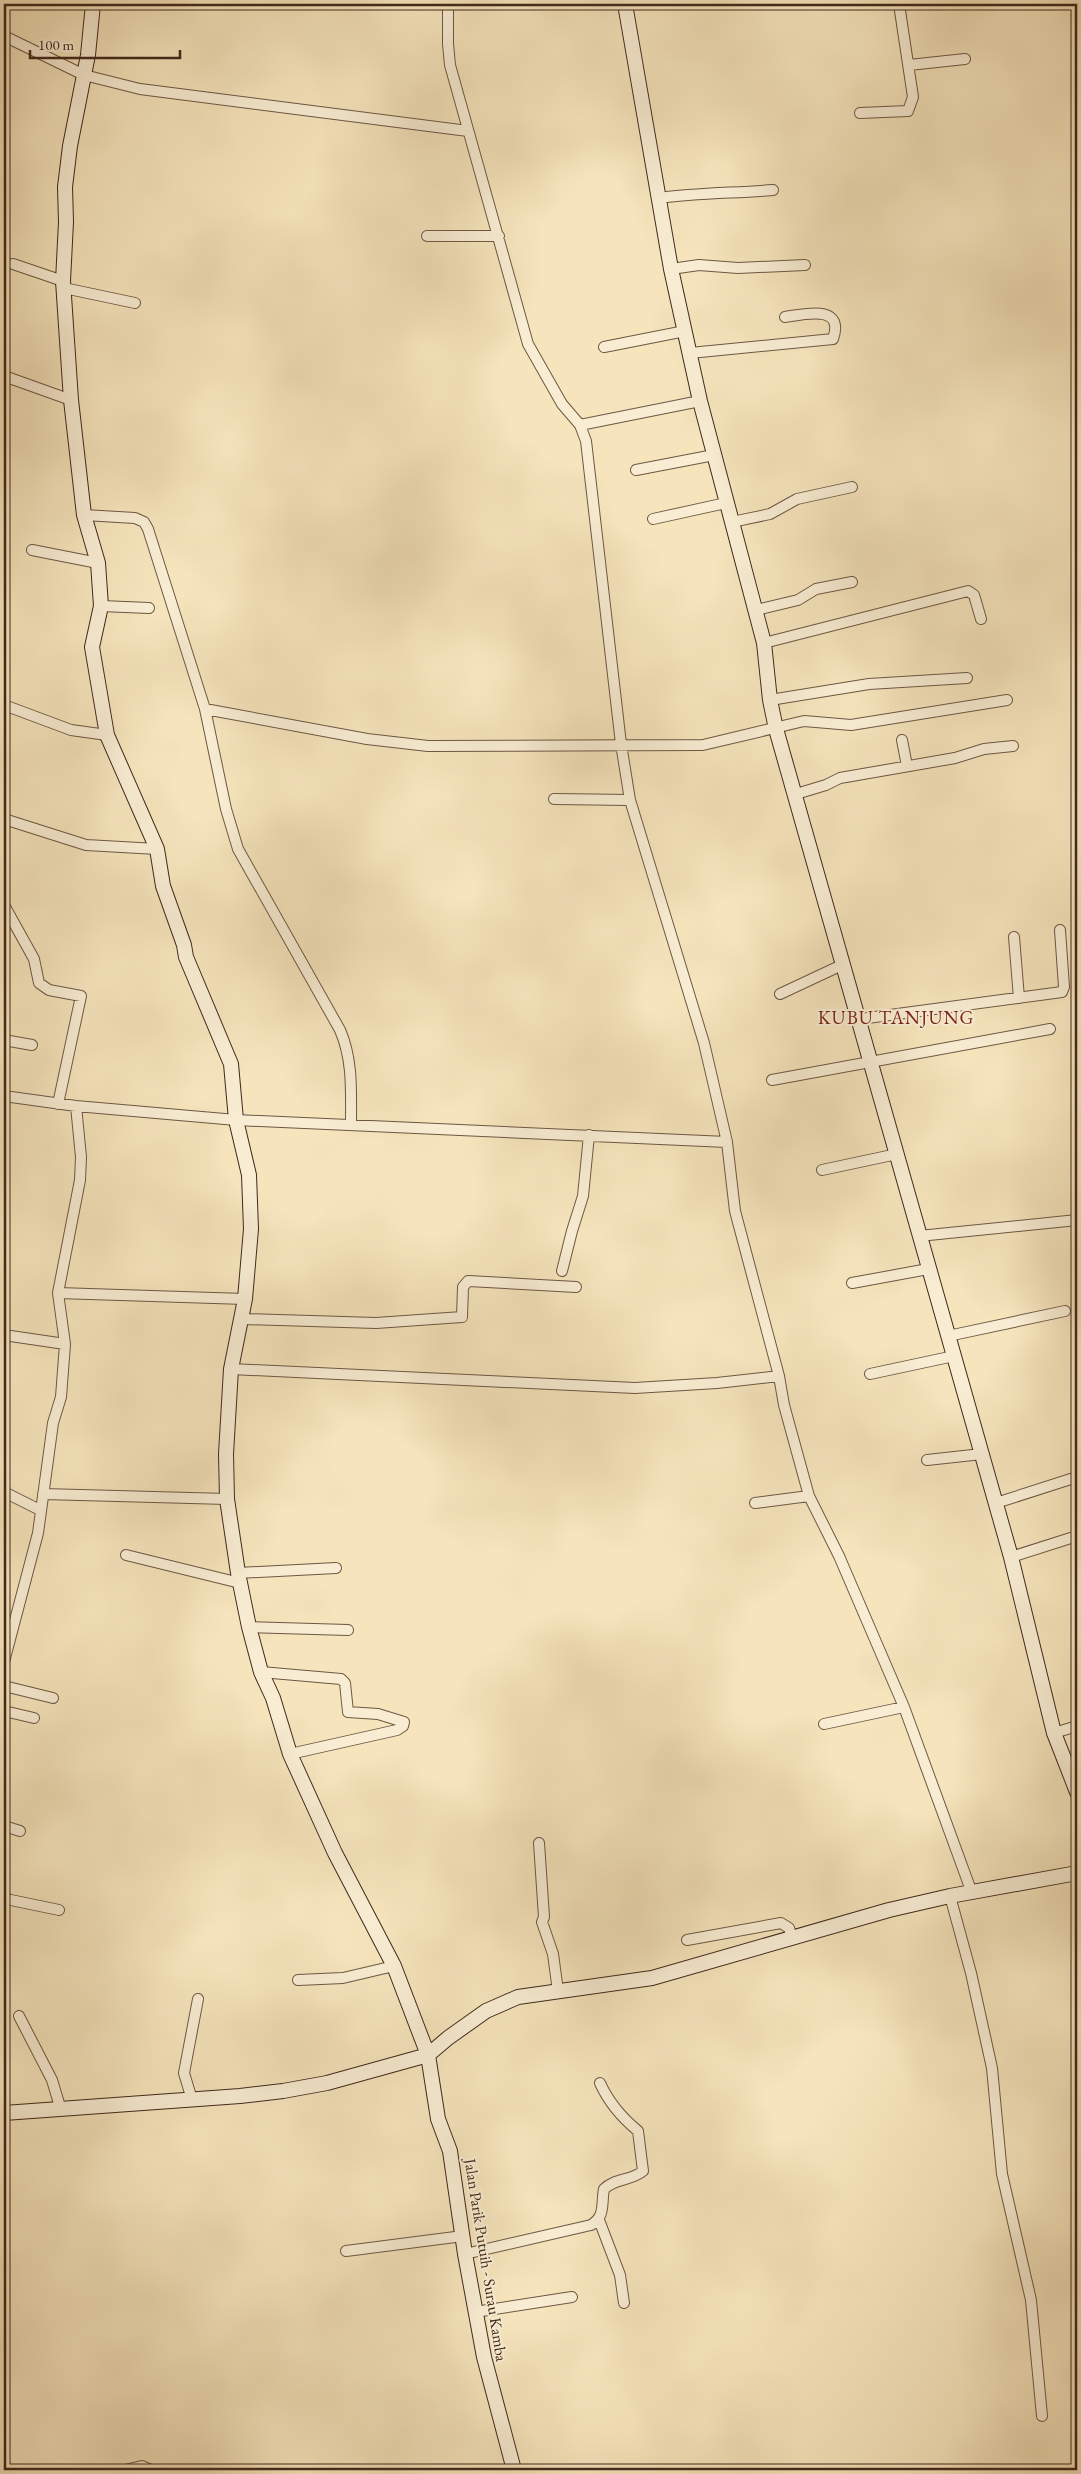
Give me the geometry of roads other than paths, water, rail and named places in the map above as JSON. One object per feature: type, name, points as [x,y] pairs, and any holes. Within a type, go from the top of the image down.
[{"type":"street","name":"Jalan Parik Putuih - Surau Kamba","points":[[93,4],[84,75],[70,146],[65,187],[64,285],[71,400],[84,515],[98,563],[101,606],[92,647],[107,735],[157,850],[163,886],[184,945],[186,957],[231,1064],[236,1120],[249,1175],[251,1229],[242,1319],[230,1369],[226,1454],[227,1499],[239,1578],[261,1672],[273,1698],[290,1754],[335,1852],[394,1966],[428,2055],[438,2119],[450,2151],[465,2254],[484,2357],[514,2470]]},
{"type":"street","points":[[448,4],[450,66],[528,344],[562,404],[580,425],[586,441],[621,744],[630,800],[704,1043],[727,1142],[735,1211],[809,1496],[839,1556],[904,1707],[972,1893]]},
{"type":"street","points":[[625,4],[671,269],[700,401],[764,643],[770,700],[776,729],[860,1019],[928,1269],[1011,1557],[1054,1733],[1077,1792]]},
{"type":"street","points":[[860,113],[908,112],[913,97],[899,4]]},
{"type":"street","points":[[4,36],[84,75],[140,89],[468,130]]},
{"type":"street","points":[[909,65],[965,59]]},
{"type":"street","points":[[658,198],[702,193],[773,190]]},
{"type":"street","points":[[427,236],[499,236]]},
{"type":"street","points":[[13,264],[64,285],[135,303]]},
{"type":"street","points":[[671,269],[699,265],[754,268],[804,265]]},
{"type":"street","points":[[690,353],[833,339],[836,330],[832,319],[823,313],[785,317]]},
{"type":"street","points":[[604,347],[685,331]]},
{"type":"street","points":[[4,376],[71,400]]},
{"type":"street","points":[[580,425],[700,401]]},
{"type":"street","points":[[636,470],[714,455]]},
{"type":"street","points":[[732,522],[770,514],[797,499],[852,487]]},
{"type":"street","points":[[653,519],[726,503]]},
{"type":"street","points":[[84,515],[135,518],[144,522],[148,529],[205,709],[226,808],[238,849],[340,1030],[347,1046],[350,1064],[351,1124]]},
{"type":"street","points":[[32,550],[98,563]]},
{"type":"street","points":[[756,610],[798,600],[816,589],[852,582]]},
{"type":"street","points":[[764,643],[968,591],[974,595],[981,619]]},
{"type":"street","points":[[101,606],[149,608]]},
{"type":"street","points":[[770,700],[870,684],[967,678]]},
{"type":"street","points":[[205,709],[367,739],[428,746],[703,745],[804,722],[851,724],[1007,700]]},
{"type":"street","points":[[4,705],[71,730],[107,735]]},
{"type":"street","points":[[902,740],[907,766]]},
{"type":"street","points":[[796,794],[826,785],[840,778],[955,758],[984,749],[1013,746]]},
{"type":"street","points":[[554,799],[630,800]]},
{"type":"street","points":[[4,819],[86,845],[157,850]]},
{"type":"street","points":[[4,905],[34,958],[39,983],[49,990],[81,996],[58,1104]]},
{"type":"street","points":[[860,1019],[1062,992],[1064,987],[1060,930]]},
{"type":"street","points":[[1014,937],[1019,998]]},
{"type":"street","points":[[780,994],[844,964]]},
{"type":"street","points":[[772,1080],[1050,1029]]},
{"type":"street","points":[[4,1040],[32,1045]]},
{"type":"street","points":[[4,1096],[76,1106],[236,1120],[727,1142]]},
{"type":"street","points":[[4,1662],[38,1533],[53,1423],[61,1397],[65,1344],[58,1294],[80,1180],[81,1157],[76,1106]]},
{"type":"street","points":[[562,1270],[583,1196],[590,1135]]},
{"type":"street","points":[[822,1170],[897,1154]]},
{"type":"street","points":[[919,1236],[1077,1220]]},
{"type":"street","points":[[852,1284],[928,1269]]},
{"type":"street","points":[[242,1319],[376,1323],[441,1320],[462,1317],[463,1287],[468,1281],[576,1287]]},
{"type":"street","points":[[58,1294],[244,1299]]},
{"type":"street","points":[[948,1336],[1065,1311]]},
{"type":"street","points":[[4,1335],[65,1344]]},
{"type":"street","points":[[870,1374],[954,1356]]},
{"type":"street","points":[[230,1369],[635,1388],[717,1383],[779,1376]]},
{"type":"street","points":[[927,1460],[982,1454]]},
{"type":"street","points":[[996,1503],[1077,1477]]},
{"type":"street","points":[[4,1492],[40,1510]]},
{"type":"street","points":[[43,1494],[227,1499]]},
{"type":"street","points":[[755,1503],[809,1496]]},
{"type":"street","points":[[1011,1557],[1077,1536]]},
{"type":"street","points":[[126,1555],[239,1578],[336,1568]]},
{"type":"street","points":[[249,1627],[348,1630]]},
{"type":"street","points":[[261,1672],[341,1679],[345,1683],[348,1712],[378,1714],[404,1722],[403,1726],[397,1730],[290,1754]]},
{"type":"street","points":[[4,1686],[53,1698]]},
{"type":"street","points":[[824,1724],[904,1707]]},
{"type":"street","points":[[4,1711],[34,1718]]},
{"type":"street","points":[[1054,1733],[1077,1726]]},
{"type":"street","points":[[4,1826],[20,1831]]},
{"type":"street","points":[[539,1843],[544,1918],[542,1922],[553,1954],[558,1991]]},
{"type":"street","points":[[4,2114],[300,2088],[428,2055],[448,2038],[502,2002],[518,1997],[652,1978],[889,1910],[950,1896],[1077,1873]]},
{"type":"street","points":[[4,1894],[6,1899],[59,1910]]},
{"type":"street","points":[[950,1896],[971,1973],[992,2068],[1002,2174],[1031,2300],[1042,2416]]},
{"type":"street","points":[[686,1940],[781,1923],[789,1928],[792,1938]]},
{"type":"street","points":[[298,1980],[343,1978],[394,1966]]},
{"type":"street","points":[[189,2099],[190,2094],[184,2073],[198,1999]]},
{"type":"street","points":[[19,2016],[52,2080],[61,2110]]},
{"type":"street","points":[[465,2254],[591,2225],[598,2220],[602,2212],[604,2189],[608,2185],[627,2178],[635,2178],[642,2171],[638,2131],[621,2117],[607,2099],[600,2083]]},
{"type":"street","points":[[598,2220],[620,2275],[624,2303]]},
{"type":"street","points":[[346,2251],[463,2236]]},
{"type":"street","points":[[476,2312],[572,2297]]},
{"type":"street","points":[[125,2470],[142,2466],[151,2470]]},
{"type":"district","name":"KUBU TANJUNG","points":[[896,1017]]}]
